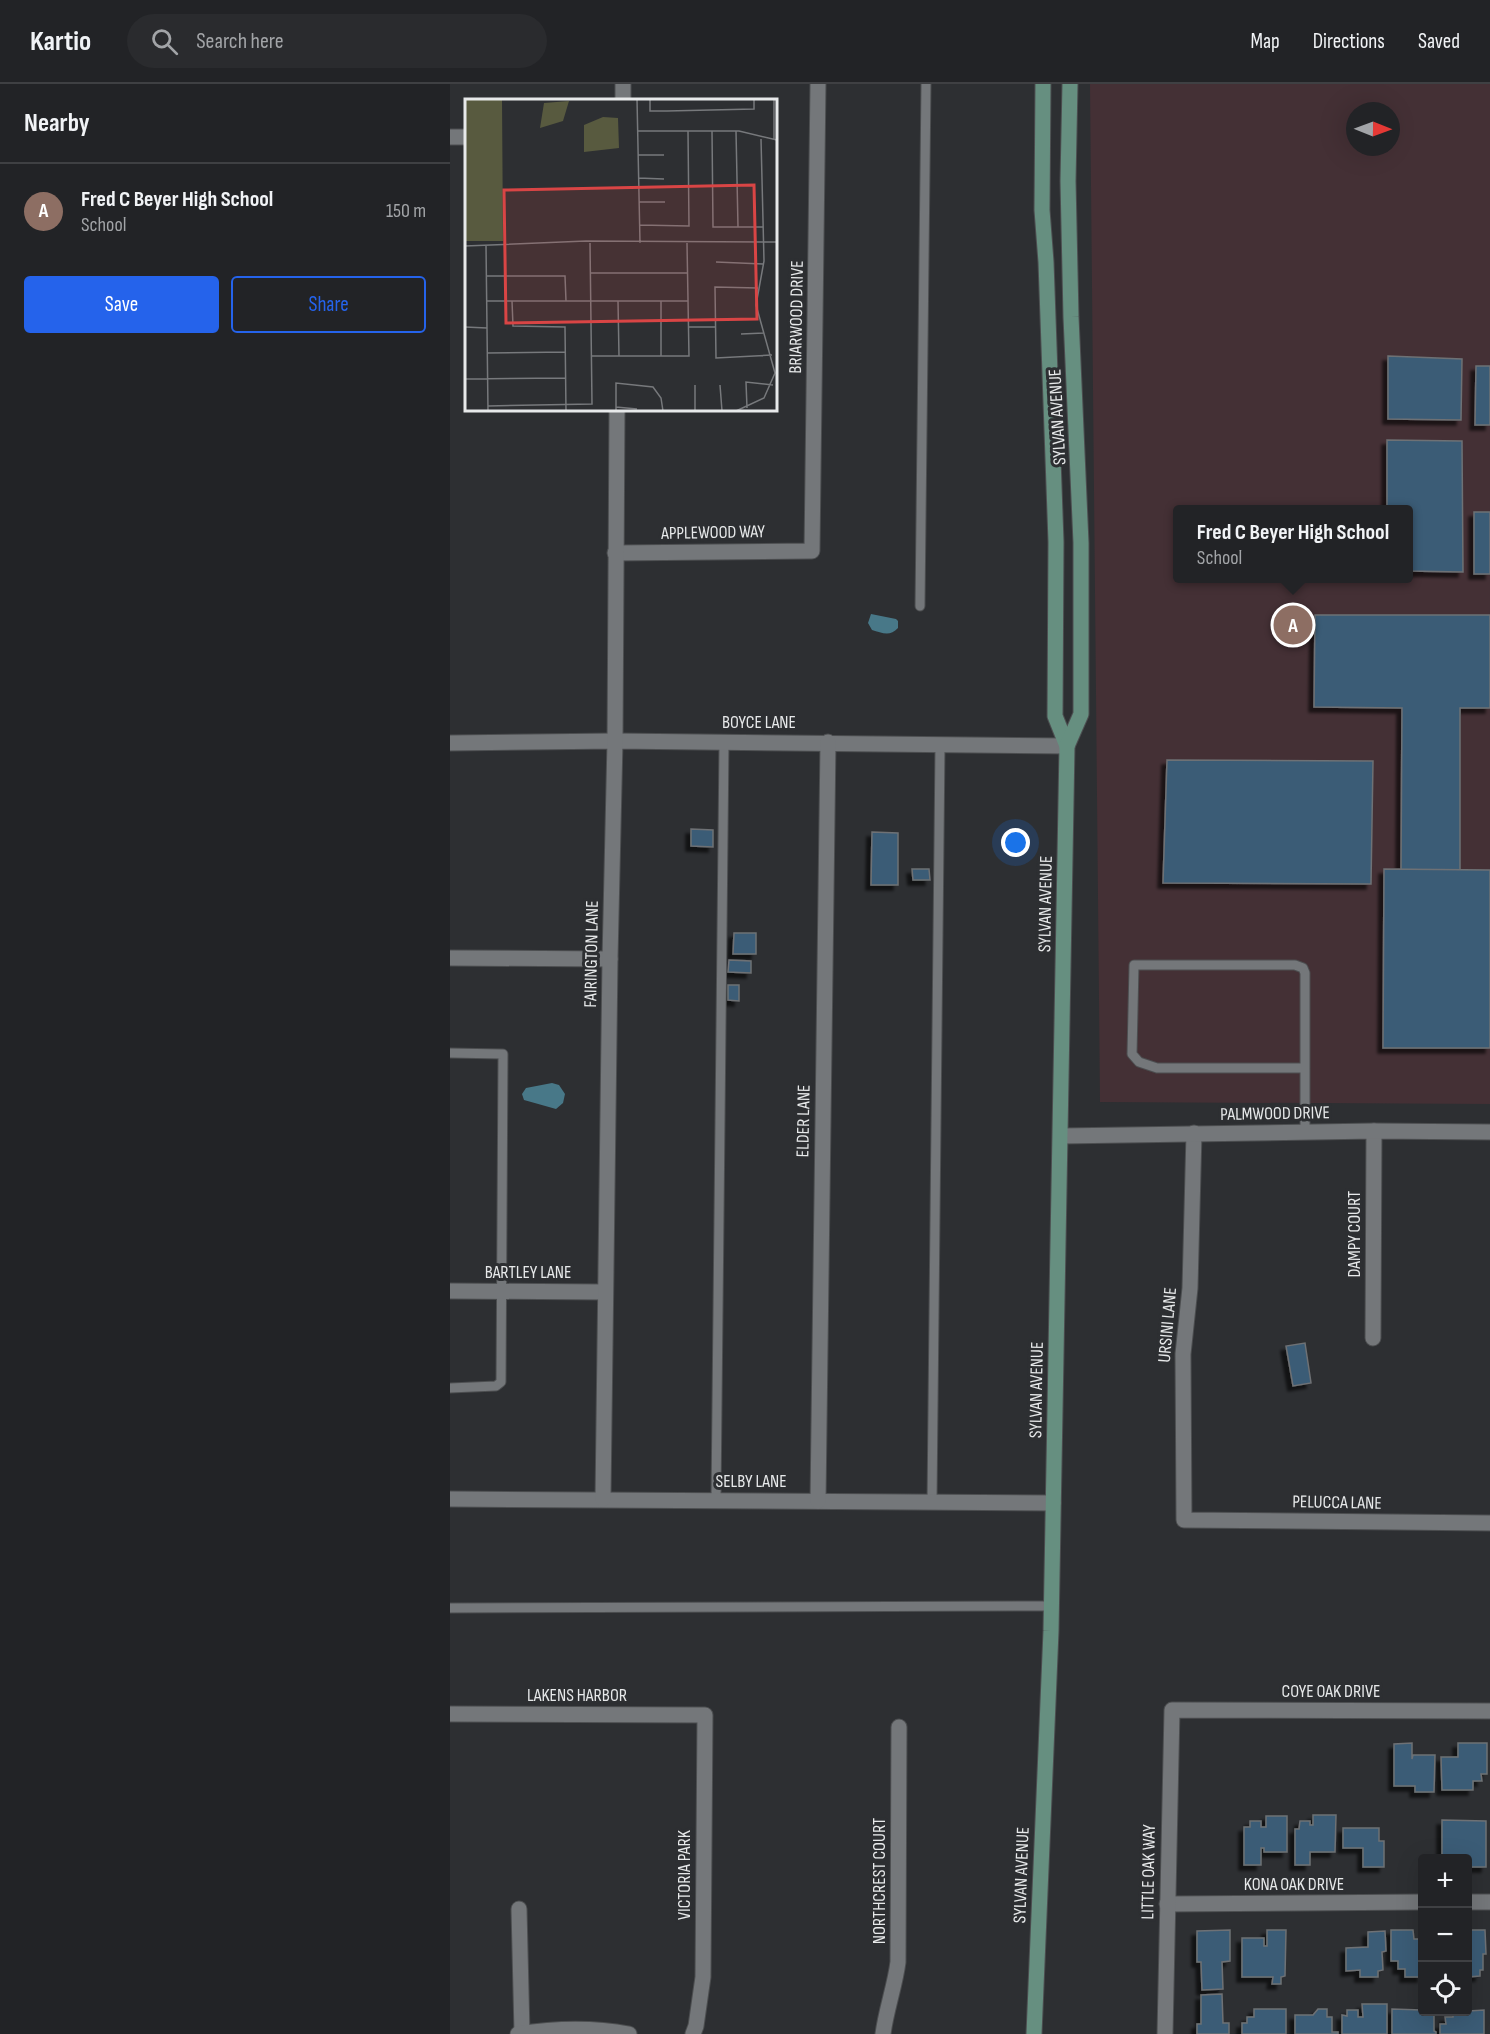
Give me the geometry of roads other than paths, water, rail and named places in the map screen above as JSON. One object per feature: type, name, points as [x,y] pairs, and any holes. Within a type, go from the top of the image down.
[{"type":"main road","name":"SYLVAN AVENUE","points":[[1034,2034],[1051,1606],[1067,746],[1055,716],[1056,542],[1046,262],[1042,210],[1043,84]]},
{"type":"main road","name":"SYLVAN AVENUE","points":[[1067,746],[1081,714],[1082,543],[1071,307],[1068,181],[1070,84]]},
{"type":"street","name":"BRIARWOOD DRIVE","points":[[812,551],[818,84]]},
{"type":"street","name":"FAIRINGTON LANE","points":[[603,1499],[618,411]]},
{"type":"street","name":"APPLEWOOD WAY","points":[[615,553],[812,551]]},
{"type":"street","name":"BOYCE LANE","points":[[450,743],[828,742],[940,746],[1067,746]]},
{"type":"street","name":"ELDER LANE","points":[[818,1501],[828,742]]},
{"type":"street","points":[[450,958],[610,959]]},
{"type":"street","name":"PALMWOOD DRIVE","points":[[1061,1136],[1374,1131],[1490,1132]]},
{"type":"street","name":"DAMPY COURT","points":[[1373,1338],[1374,1131]]},
{"type":"street","name":"URSINI LANE","points":[[1184,1520],[1183,1354],[1190,1288],[1194,1133]]},
{"type":"street","name":"BARTLEY LANE","points":[[450,1291],[605,1292]]},
{"type":"street","name":"SELBY LANE","points":[[450,1499],[1053,1503]]},
{"type":"street","name":"PELUCCA LANE","points":[[1184,1520],[1490,1523]]},
{"type":"street","name":"COYE OAK DRIVE","points":[[1172,1710],[1490,1711]]},
{"type":"street","name":"LITTLE OAK WAY","points":[[1165,2034],[1172,1710]]},
{"type":"street","name":"LAKENS HARBOR","points":[[450,1714],[705,1715]]},
{"type":"street","name":"VICTORIA PARK","points":[[693,2034],[703,1977],[705,1715]]},
{"type":"street","name":"NORTHCREST COURT","points":[[883,2034],[898,1962],[899,1727]]},
{"type":"street","name":"KONA OAK DRIVE","points":[[1167,1904],[1418,1902]]},
{"type":"street","points":[[1472,1902],[1490,1902]]},
{"type":"street","points":[[519,1909],[520,2034],[544,2030],[585,2029],[629,2034]]},
{"type":"lane","points":[[920,606],[926,84]]},
{"type":"lane","points":[[716,1500],[724,742]]},
{"type":"lane","points":[[932,1502],[940,746]]},
{"type":"lane","points":[[1305,1068],[1157,1068],[1139,1062],[1132,1054],[1134,965],[1295,965],[1303,968],[1305,973],[1305,1068],[1305,1132]]},
{"type":"lane","points":[[450,1053],[503,1054],[501,1382],[496,1386],[450,1388]]},
{"type":"lane","points":[[450,1608],[1051,1606]]},
{"type":"water","points":[[871,614],[896,619],[898,628],[889,633],[872,630],[868,623]]},
{"type":"water","points":[[552,1083],[559,1085],[565,1094],[563,1103],[556,1109],[524,1100],[522,1094],[526,1088]]},
{"type":"place","name":"Fred C Beyer High School","points":[[1293,625]]}]
